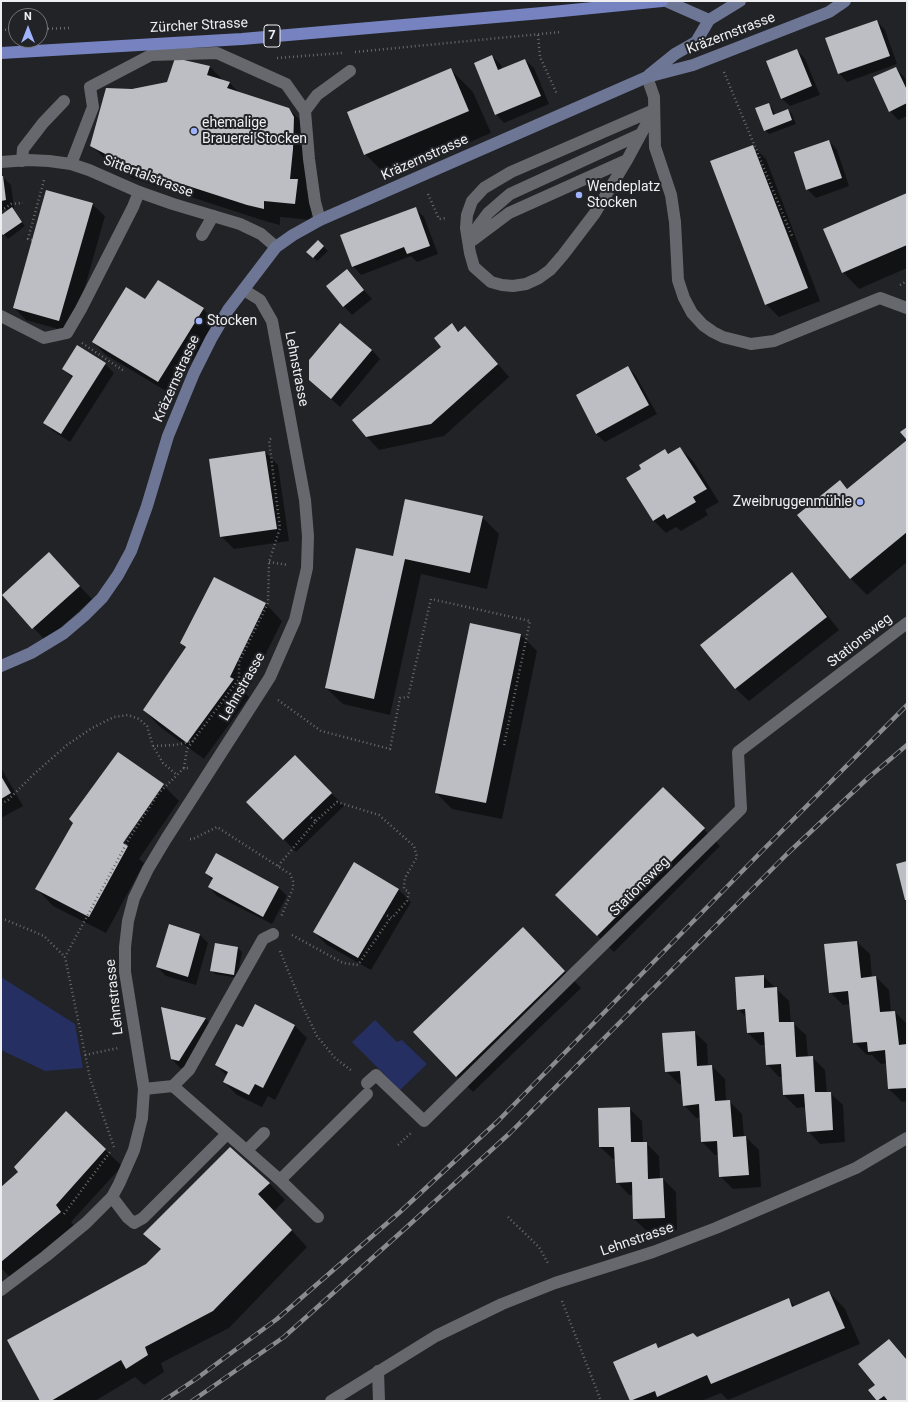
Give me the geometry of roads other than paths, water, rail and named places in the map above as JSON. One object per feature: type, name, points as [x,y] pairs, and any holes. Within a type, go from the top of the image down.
[{"type":"main road","name":"Zürcher Strasse","points":[[1,53],[242,39],[662,1]]},
{"type":"street","points":[[666,1],[709,20]]},
{"type":"street","name":"Kräzernstrasse","points":[[647,77],[675,54],[696,42],[709,20],[740,1]]},
{"type":"street","name":"Kräzernstrasse","points":[[1,666],[31,653],[64,633],[102,598],[118,575],[131,551],[147,506],[168,436],[188,386],[211,339],[228,310],[276,247],[293,235],[320,220],[647,77],[693,66],[829,12],[846,1]]},
{"type":"street","points":[[71,164],[93,107],[90,87],[151,55],[217,53],[286,84],[305,111],[313,188],[320,220]]},
{"type":"street","points":[[305,111],[317,95],[350,71]]},
{"type":"street","points":[[647,77],[654,97],[656,147],[671,195],[678,280],[684,298],[692,313],[703,325],[723,338],[751,344],[774,341],[880,298],[907,308]]},
{"type":"street","points":[[22,161],[23,149],[43,123],[64,101]]},
{"type":"street","points":[[654,110],[627,160],[595,213],[550,270],[539,278],[526,284],[513,286],[491,282],[474,267],[468,243],[466,228],[467,215],[472,202],[484,188],[511,172],[654,110]]},
{"type":"street","points":[[468,243],[488,213],[510,194],[641,134]]},
{"type":"street","points":[[468,243],[509,213],[627,160]]},
{"type":"street","name":"Sittertalstrasse","points":[[1,162],[49,161],[71,164],[89,170],[139,192],[240,224],[261,234],[276,247]]},
{"type":"street","points":[[1,316],[44,338],[67,333],[139,192]]},
{"type":"street","points":[[202,234],[213,216]]},
{"type":"street","name":"Lehnstrasse","points":[[1,1290],[86,1223],[112,1197],[134,1150],[142,1118],[144,1089],[125,972],[125,948],[128,921],[134,898],[151,863],[270,677],[294,620],[307,568],[308,536],[305,500],[272,321],[260,300],[244,290]]},
{"type":"street","name":"Stationsweg","points":[[280,1180],[367,1088],[376,1075],[424,1121],[741,809],[738,752],[907,623]]},
{"type":"street","points":[[144,1089],[173,1086],[189,1070],[264,939],[273,934]]},
{"type":"street","points":[[173,1086],[247,1150],[318,1216]]},
{"type":"street","points":[[112,1197],[128,1218],[134,1223],[143,1218],[227,1134]]},
{"type":"street","points":[[247,1150],[264,1134]]},
{"type":"street","name":"Lehnstrasse","points":[[331,1401],[436,1336],[502,1304],[555,1283],[653,1252],[716,1228],[856,1168],[907,1138]]},
{"type":"street","points":[[378,1371],[379,1401]]},
{"type":"railway","points":[[163,1401],[196,1379],[277,1319],[400,1212],[498,1121],[907,705]]},
{"type":"railway","points":[[192,1401],[284,1337],[510,1133],[787,854],[868,778],[907,745]]},
{"type":"place","name":"ehemalige Brauerei Stocken","points":[[194,131]]},
{"type":"place","name":"Wendeplatz Stocken","points":[[579,195]]},
{"type":"place","name":"Stocken","points":[[199,321]]},
{"type":"place","name":"Zweibruggenmühle","points":[[860,502]]}]
